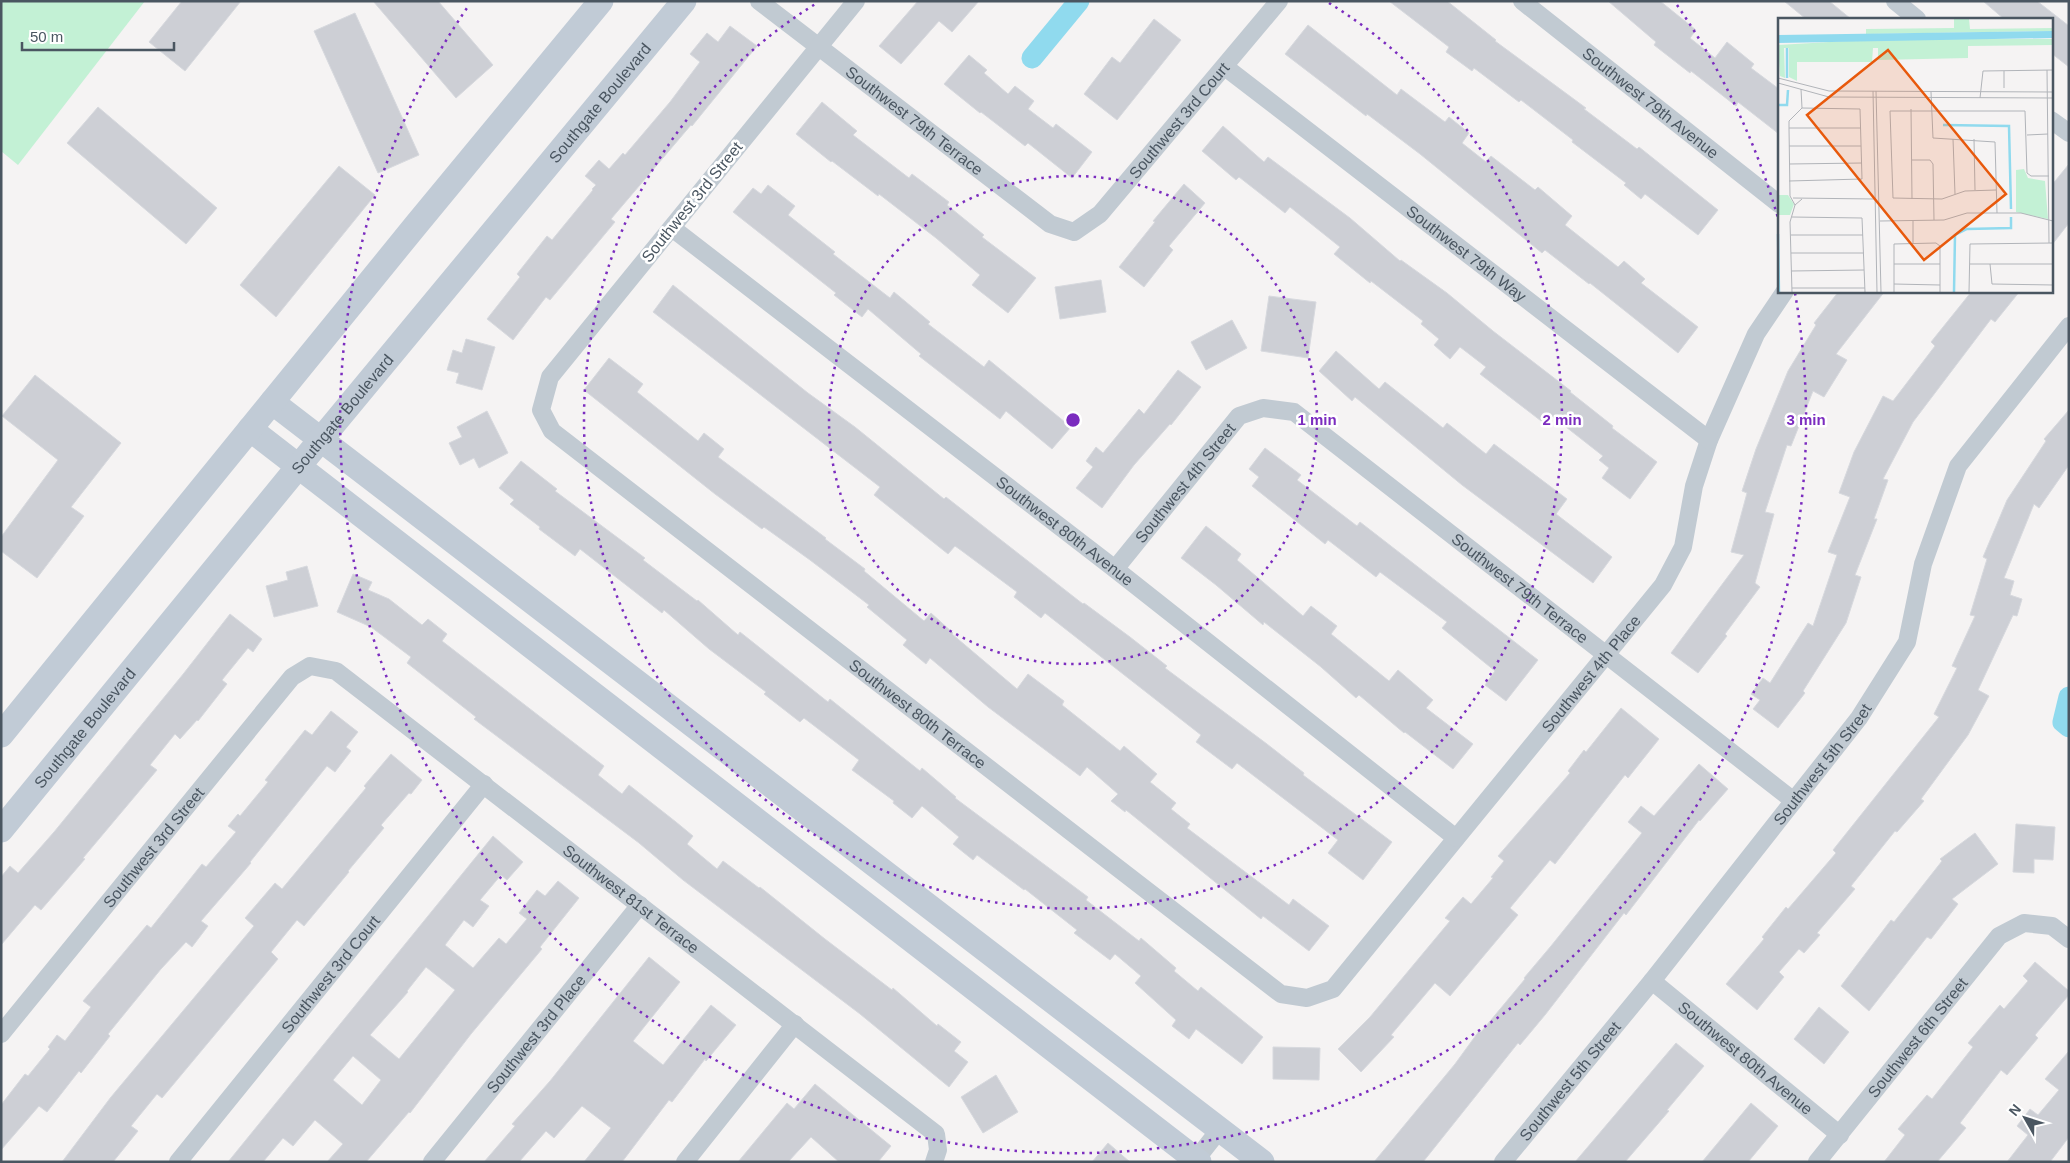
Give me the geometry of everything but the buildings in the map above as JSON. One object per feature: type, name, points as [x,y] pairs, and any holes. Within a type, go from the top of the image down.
[{"type":"street","points":[[1,735],[601,1]]},
{"type":"street","name":"Southgate Boulevard","points":[[1,830],[320,440],[684,1]]},
{"type":"street","name":"Southwest 79th Terrace","points":[[759,1],[1050,224],[1074,232]]},
{"type":"street","name":"Southwest 3rd Street","points":[[541,410],[550,376],[856,1]]},
{"type":"street","name":"Southwest 3rd Court","points":[[1074,232],[1100,214],[1279,1]]},
{"type":"street","name":"Southwest 79th Avenue","points":[[1522,1],[1778,203]]},
{"type":"street","points":[[1895,1],[1916,18]]},
{"type":"street","name":"Southwest 79th Way","points":[[1225,67],[1709,440]]},
{"type":"street","points":[[2052,121],[2069,132]]},
{"type":"street","name":"Southwest 80th Avenue","points":[[672,228],[1115,569],[1456,838]]},
{"type":"street","name":"Southwest 4th Place","points":[[1307,998],[1333,989],[1663,585],[1683,546],[1694,486],[1709,440],[1756,334],[1784,292]]},
{"type":"street","name":"Southwest 5th Street","points":[[1503,1162],[1652,981],[1859,718],[1907,642],[1923,564],[1958,466],[2069,326]]},
{"type":"street","points":[[272,402],[1262,1162]]},
{"type":"street","name":"Southwest 79th Terrace","points":[[1263,408],[1294,412],[1794,800]]},
{"type":"street","name":"Southwest 4th Street","points":[[1115,569],[1239,416],[1263,408]]},
{"type":"street","name":"Southwest 80th Terrace","points":[[541,410],[552,431],[1273,988],[1281,994],[1307,998]]},
{"type":"street","points":[[250,429],[1196,1161],[1220,1129]]},
{"type":"street","name":"Southwest 3rd Street","points":[[1,1034],[292,677],[310,666]]},
{"type":"street","name":"Southwest 81st Terrace","points":[[310,666],[336,671],[936,1134],[936,1156]]},
{"type":"street","name":"Southwest 3rd Court","points":[[178,1162],[484,784]]},
{"type":"street","name":"Southwest 3rd Place","points":[[432,1162],[640,905]]},
{"type":"street","name":"Southwest 6th Street","points":[[1818,1162],[1999,936],[2024,923],[2052,926],[2069,939]]},
{"type":"street","name":"Southwest 80th Avenue","points":[[1652,981],[1840,1135]]},
{"type":"street","points":[[685,1162],[795,1024]]},
{"type":"green space","points":[[1,1],[145,1],[18,165],[1,151]]},
{"type":"waterway","points":[[1032,58],[1079,1]]},
{"type":"waterway","points":[[2069,697],[2063,722],[2069,727]]}]
